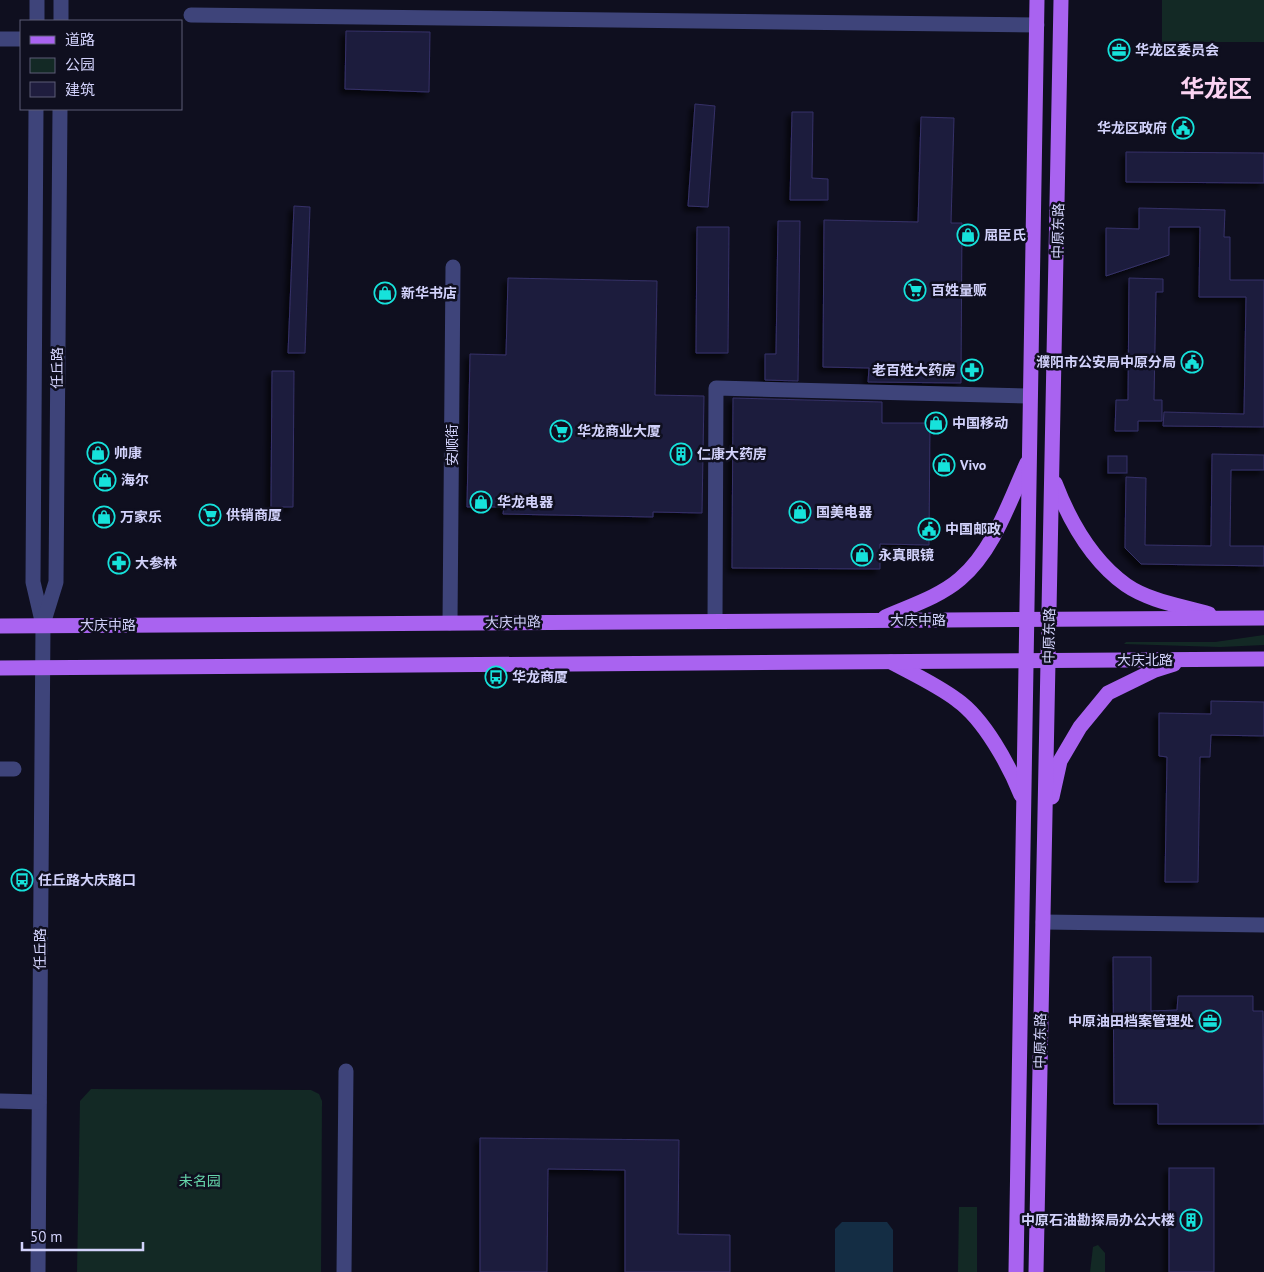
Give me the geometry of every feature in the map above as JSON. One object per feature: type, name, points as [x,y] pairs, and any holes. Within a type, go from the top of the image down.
[{"type":"main road","name":"中原东路","points":[[1016,1272],[1037,0]]},
{"type":"main road","name":"中原东路","points":[[1036,1272],[1061,0]]},
{"type":"main road","points":[[878,620],[930,598],[960,579],[985,552],[1029,457]]},
{"type":"main road","points":[[1053,478],[1076,528],[1091,552],[1127,585],[1153,597],[1222,618]]},
{"type":"main road","points":[[1026,619],[1264,618]]},
{"type":"main road","name":"大庆中路","points":[[0,626],[1026,619]]},
{"type":"main road","name":"大庆北路","points":[[1026,660],[1264,659]]},
{"type":"main road","points":[[0,668],[1026,660]]},
{"type":"main road","points":[[1045,825],[1060,761],[1080,727],[1108,693],[1155,670],[1187,660]]},
{"type":"main road","points":[[890,661],[958,700],[976,718],[1013,775],[1024,801]]},
{"type":"street","points":[[37,0],[37,20]]},
{"type":"street","points":[[61,20],[62,0]]},
{"type":"street","points":[[191,15],[1037,25]]},
{"type":"street","points":[[0,40],[20,39]]},
{"type":"street","name":"任丘路","points":[[36,110],[33,582],[43,625],[38,1272]]},
{"type":"street","name":"任丘路","points":[[43,625],[56,582],[60,110]]},
{"type":"street","name":"安顺街","points":[[450,623],[452,267]]},
{"type":"street","points":[[715,621],[716,388],[1030,396]]},
{"type":"street","points":[[1043,922],[1264,925]]},
{"type":"street","points":[[344,1272],[346,1071]]},
{"type":"street","points":[[0,1102],[39,1102]]},
{"type":"green space","points":[[1162,0],[1264,0],[1264,42],[1162,42]]},
{"type":"green space","points":[[1264,635],[1264,645],[1220,647],[1124,644],[1126,642],[1215,642]]},
{"type":"green space","name":"未名园","points":[[91,1089],[311,1090],[319,1094],[322,1101],[321,1272],[77,1272],[80,1101]]},
{"type":"green space","points":[[959,1207],[977,1207],[977,1272],[958,1272]]},
{"type":"green space","points":[[1098,1245],[1105,1253],[1105,1272],[1090,1272],[1093,1247]]},
{"type":"water","points":[[842,1222],[887,1222],[893,1230],[893,1272],[835,1272],[835,1229]]},
{"type":"building","points":[[346,31],[430,32],[429,92],[345,89]]},
{"type":"building","points":[[695,104],[715,106],[708,207],[688,206]]},
{"type":"building","points":[[792,112],[813,112],[812,178],[828,179],[828,200],[790,200]]},
{"type":"building","points":[[921,117],[954,118],[951,223],[962,223],[961,383],[868,382],[869,368],[823,367],[824,220],[918,222]]},
{"type":"building","points":[[1126,152],[1264,153],[1264,183],[1126,182]]},
{"type":"building","points":[[294,206],[310,207],[305,353],[288,353]]},
{"type":"building","points":[[1139,208],[1225,210],[1224,237],[1230,237],[1230,280],[1264,280],[1264,427],[1163,426],[1164,412],[1244,414],[1246,297],[1199,297],[1200,227],[1169,227],[1169,255],[1106,276],[1106,228],[1139,229]]},
{"type":"building","points":[[778,221],[800,221],[798,381],[765,380],[765,354],[776,354]]},
{"type":"building","points":[[697,227],[729,227],[728,353],[696,353]]},
{"type":"building","name":"华龙商业大厦","points":[[508,278],[657,281],[655,395],[704,396],[702,513],[653,512],[653,517],[503,514],[504,507],[467,507],[470,354],[506,355]]},
{"type":"building","points":[[1129,278],[1163,279],[1163,292],[1156,292],[1154,400],[1162,400],[1162,421],[1138,421],[1138,431],[1115,431],[1116,400],[1128,400]]},
{"type":"building","points":[[272,371],[294,371],[293,507],[271,507]]},
{"type":"building","points":[[733,398],[882,402],[882,423],[930,423],[929,545],[880,544],[880,569],[732,568]]},
{"type":"building","points":[[1212,454],[1264,455],[1264,470],[1231,470],[1230,546],[1264,546],[1264,566],[1141,564],[1125,548],[1126,477],[1146,478],[1145,545],[1211,546]]},
{"type":"building","points":[[1108,456],[1127,456],[1127,473],[1108,473]]},
{"type":"building","points":[[1211,701],[1264,702],[1264,736],[1211,735],[1210,757],[1200,757],[1198,882],[1165,882],[1167,757],[1159,756],[1159,713],[1211,714]]},
{"type":"building","points":[[1113,957],[1151,957],[1151,1011],[1177,1010],[1178,996],[1253,996],[1253,1011],[1263,1011],[1264,1124],[1158,1124],[1158,1104],[1114,1104]]},
{"type":"building","points":[[480,1138],[679,1140],[678,1234],[730,1235],[730,1272],[625,1272],[625,1170],[548,1169],[547,1272],[480,1272]]},
{"type":"building","name":"中原石油勘探局办公大楼","points":[[1169,1168],[1214,1168],[1214,1272],[1169,1272]]},
{"type":"place","name":"华龙区委员会","points":[[1119,50]]},
{"type":"place","name":"华龙区政府","points":[[1183,128]]},
{"type":"place","name":"屈臣氏","points":[[968,235]]},
{"type":"place","name":"百姓量贩","points":[[915,290]]},
{"type":"place","name":"新华书店","points":[[385,293]]},
{"type":"place","name":"濮阳市公安局中原分局","points":[[1192,362]]},
{"type":"place","name":"老百姓大药房","points":[[972,370]]},
{"type":"place","name":"中国移动","points":[[936,423]]},
{"type":"place","name":"华龙商业大厦","points":[[561,431]]},
{"type":"place","name":"帅康","points":[[98,453]]},
{"type":"place","name":"仁康大药房","points":[[681,454]]},
{"type":"place","name":"Vivo","points":[[944,465]]},
{"type":"place","name":"海尔","points":[[105,480]]},
{"type":"place","name":"华龙电器","points":[[481,502]]},
{"type":"place","name":"国美电器","points":[[800,512]]},
{"type":"place","name":"供销商厦","points":[[210,515]]},
{"type":"place","name":"万家乐","points":[[104,517]]},
{"type":"place","name":"中国邮政","points":[[929,529]]},
{"type":"place","name":"永真眼镜","points":[[862,555]]},
{"type":"place","name":"大参林","points":[[119,563]]},
{"type":"place","name":"华龙商厦","points":[[496,677]]},
{"type":"place","name":"任丘路大庆路口","points":[[22,880]]},
{"type":"place","name":"中原油田档案管理处","points":[[1210,1021]]},
{"type":"place","name":"中原石油勘探局办公大楼","points":[[1191,1220]]},
{"type":"district","name":"华龙区","points":[[1216,88]]}]
